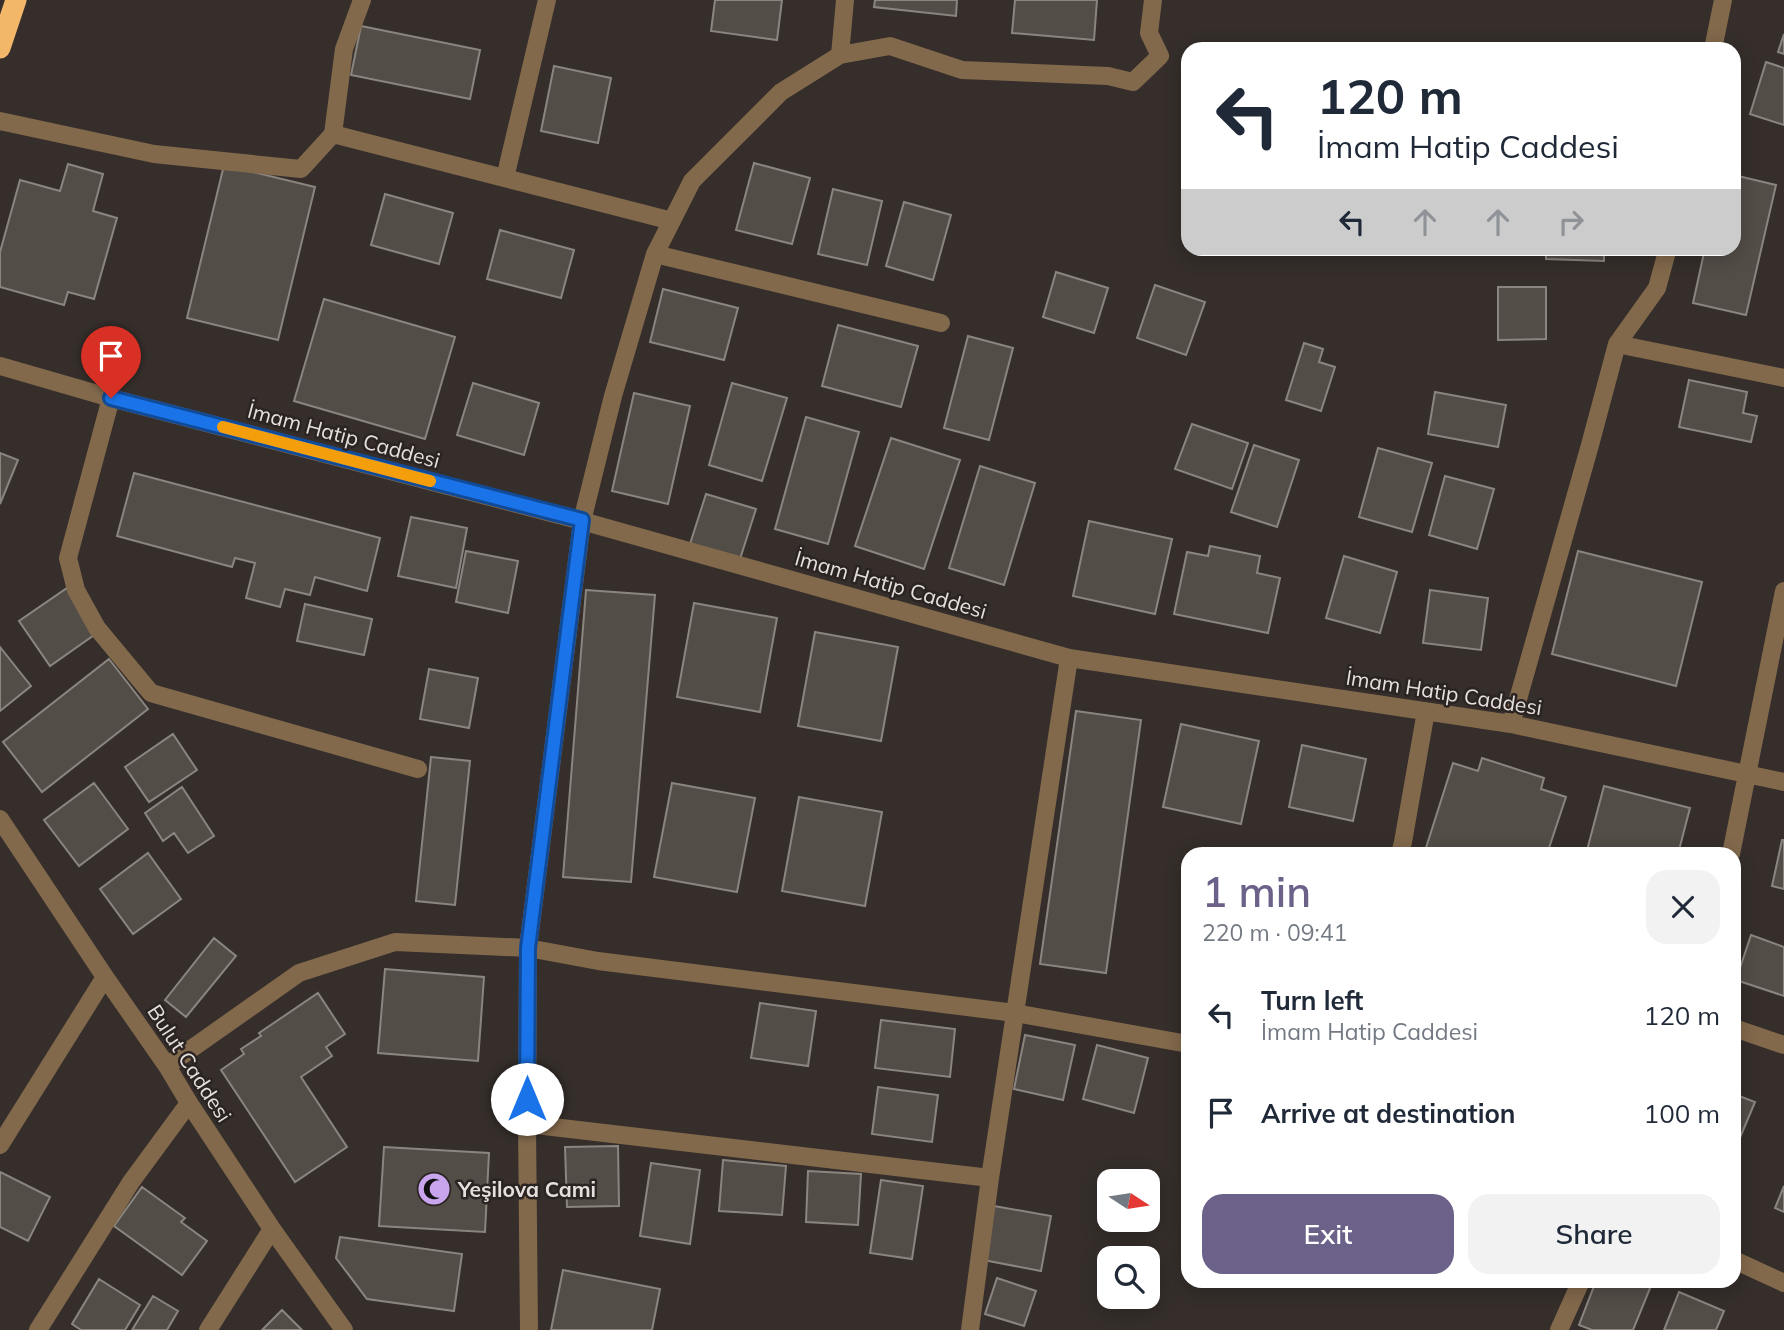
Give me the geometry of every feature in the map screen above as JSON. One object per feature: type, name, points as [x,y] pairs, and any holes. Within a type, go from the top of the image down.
[{"type":"highway","points":[[0,48],[16,0]]},
{"type":"street","points":[[0,121],[154,154],[302,169],[333,134],[344,49],[362,0]]},
{"type":"street","points":[[505,178],[547,0]]},
{"type":"street","points":[[840,55],[845,0]]},
{"type":"street","points":[[529,1330],[528,948],[582,520],[613,397],[655,254],[692,181],[781,92],[840,55],[890,46],[962,70],[1108,76],[1133,82],[1160,56],[1149,33],[1153,0]]},
{"type":"street","points":[[1714,42],[1723,0]]},
{"type":"street","points":[[333,134],[672,220]]},
{"type":"street","points":[[655,254],[941,323]]},
{"type":"street","points":[[1511,724],[1617,344],[1657,288],[1666,256]]},
{"type":"street","points":[[1617,344],[1784,379]]},
{"type":"street","name":"İmam Hatip Caddesi","points":[[0,366],[111,398],[582,520],[1069,658],[1511,724],[1784,782]]},
{"type":"street","points":[[111,398],[68,558],[76,590],[97,628],[152,693],[418,769]]},
{"type":"street","points":[[1733,847],[1784,591]]},
{"type":"street","points":[[970,1330],[990,1178],[1069,658]]},
{"type":"street","points":[[1402,847],[1426,711]]},
{"type":"street","name":"Bulut Caddesi","points":[[0,820],[167,1066],[188,1103],[272,1229],[344,1330]]},
{"type":"street","points":[[167,1066],[299,973],[395,942],[528,948],[598,961],[1015,1013],[1181,1043]]},
{"type":"street","points":[[0,1145],[105,977]]},
{"type":"street","points":[[1741,1030],[1784,1045]]},
{"type":"street","points":[[38,1330],[131,1182],[188,1103]]},
{"type":"street","points":[[527,1124],[990,1178]]},
{"type":"street","points":[[208,1330],[272,1229]]},
{"type":"street","points":[[1741,1263],[1784,1283]]},
{"type":"street","points":[[1559,1330],[1578,1288]]},
{"type":"building","points":[[715,0],[782,0],[777,40],[711,31]]},
{"type":"building","points":[[875,0],[957,0],[956,16],[874,7]]},
{"type":"building","points":[[1015,0],[1097,0],[1094,40],[1012,33]]},
{"type":"building","points":[[361,26],[480,50],[470,99],[351,75]]},
{"type":"building","points":[[1784,34],[1784,54],[1778,52]]},
{"type":"building","points":[[1766,62],[1784,68],[1784,125],[1750,114]]},
{"type":"building","points":[[554,66],[611,78],[598,143],[541,131]]},
{"type":"building","points":[[754,163],[810,178],[792,244],[736,230]]},
{"type":"building","points":[[68,164],[103,174],[93,211],[117,218],[94,299],[68,292],[64,305],[0,287],[0,252],[20,180],[60,191]]},
{"type":"building","points":[[224,165],[315,187],[278,340],[187,318]]},
{"type":"building","points":[[1741,177],[1776,185],[1746,315],[1693,303],[1703,256],[1741,256]]},
{"type":"building","points":[[833,189],[882,201],[867,265],[818,254]]},
{"type":"building","points":[[385,194],[453,213],[439,264],[371,245]]},
{"type":"building","points":[[904,202],[951,215],[933,280],[886,266]]},
{"type":"building","points":[[500,230],[574,250],[561,298],[487,279]]},
{"type":"building","points":[[1546,256],[1604,256],[1604,261],[1546,259]]},
{"type":"building","points":[[1056,272],[1108,288],[1094,333],[1043,317]]},
{"type":"building","points":[[1155,285],[1205,302],[1186,355],[1137,338]]},
{"type":"building","points":[[1498,287],[1546,287],[1546,339],[1498,340]]},
{"type":"building","points":[[663,289],[738,308],[724,360],[650,342]]},
{"type":"building","points":[[324,299],[455,337],[425,439],[294,401]]},
{"type":"building","points":[[838,325],[918,346],[901,407],[822,386]]},
{"type":"building","points":[[968,336],[1013,348],[989,440],[944,428]]},
{"type":"building","points":[[1304,343],[1323,349],[1319,362],[1335,367],[1321,411],[1286,400]]},
{"type":"building","points":[[1689,380],[1747,392],[1743,413],[1757,416],[1751,442],[1679,427]]},
{"type":"building","points":[[473,383],[539,403],[524,455],[457,435]]},
{"type":"building","points":[[732,383],[787,398],[762,481],[709,465]]},
{"type":"building","points":[[1435,392],[1506,405],[1498,447],[1428,434]]},
{"type":"building","points":[[634,393],[690,406],[668,504],[612,491]]},
{"type":"building","points":[[806,417],[859,432],[828,544],[775,529]]},
{"type":"building","points":[[1192,424],[1248,443],[1232,489],[1175,469]]},
{"type":"building","points":[[891,438],[960,460],[924,569],[855,546]]},
{"type":"building","points":[[1254,445],[1299,460],[1277,527],[1231,512]]},
{"type":"building","points":[[1378,448],[1432,463],[1412,532],[1359,517]]},
{"type":"building","points":[[0,453],[18,460],[0,504]]},
{"type":"building","points":[[980,466],[1035,483],[1004,585],[949,568]]},
{"type":"building","points":[[134,473],[380,538],[367,591],[315,577],[310,595],[285,589],[280,607],[246,598],[255,563],[235,558],[232,567],[117,536]]},
{"type":"building","points":[[1445,476],[1494,489],[1477,549],[1429,535]]},
{"type":"building","points":[[706,494],[756,509],[740,559],[690,544]]},
{"type":"building","points":[[411,517],[467,528],[456,588],[398,576]]},
{"type":"building","points":[[1089,521],[1172,539],[1155,614],[1073,596]]},
{"type":"building","points":[[1210,546],[1260,556],[1257,573],[1280,578],[1268,633],[1174,614],[1187,552],[1208,556]]},
{"type":"building","points":[[466,551],[518,561],[508,613],[456,602]]},
{"type":"building","points":[[1578,551],[1702,582],[1676,686],[1552,654]]},
{"type":"building","points":[[1344,556],[1397,572],[1380,633],[1326,618]]},
{"type":"building","points":[[67,588],[97,633],[50,666],[19,621]]},
{"type":"building","points":[[586,590],[655,595],[631,882],[563,877]]},
{"type":"building","points":[[1430,590],[1488,598],[1481,650],[1423,643]]},
{"type":"building","points":[[694,603],[777,618],[760,712],[677,697]]},
{"type":"building","points":[[305,604],[372,619],[364,655],[297,641]]},
{"type":"building","points":[[815,632],[898,647],[881,741],[798,726]]},
{"type":"building","points":[[0,647],[31,686],[0,711]]},
{"type":"building","points":[[109,659],[148,709],[42,792],[3,742]]},
{"type":"building","points":[[429,669],[478,678],[469,728],[420,719]]},
{"type":"building","points":[[1076,711],[1141,720],[1106,973],[1040,964]]},
{"type":"building","points":[[1181,724],[1259,741],[1241,824],[1163,807]]},
{"type":"building","points":[[173,734],[197,770],[149,802],[125,767]]},
{"type":"building","points":[[1302,745],[1366,759],[1353,821],[1289,807]]},
{"type":"building","points":[[431,757],[470,761],[455,905],[416,901]]},
{"type":"building","points":[[1482,758],[1544,778],[1541,789],[1566,797],[1549,847],[1426,847],[1453,763],[1478,771]]},
{"type":"building","points":[[94,783],[128,829],[79,866],[44,820]]},
{"type":"building","points":[[672,783],[755,798],[737,892],[654,877]]},
{"type":"building","points":[[1604,786],[1690,808],[1680,847],[1588,847]]},
{"type":"building","points":[[182,787],[214,836],[188,853],[174,833],[163,841],[145,813]]},
{"type":"building","points":[[799,797],[882,812],[865,906],[782,891]]},
{"type":"building","points":[[1784,840],[1784,889],[1772,886]]},
{"type":"building","points":[[148,853],[181,899],[133,934],[100,889]]},
{"type":"building","points":[[1751,935],[1784,947],[1784,996],[1741,982],[1741,965]]},
{"type":"building","points":[[214,938],[236,956],[186,1017],[165,1000]]},
{"type":"building","points":[[385,969],[484,977],[478,1061],[378,1053]]},
{"type":"building","points":[[318,993],[345,1034],[326,1047],[332,1056],[301,1077],[347,1147],[295,1182],[221,1070],[244,1054],[241,1049],[261,1036],[259,1033]]},
{"type":"building","points":[[760,1003],[816,1011],[808,1066],[751,1058]]},
{"type":"building","points":[[881,1020],[955,1029],[950,1077],[875,1068]]},
{"type":"building","points":[[1025,1035],[1075,1045],[1063,1100],[1014,1089]]},
{"type":"building","points":[[1097,1045],[1148,1058],[1134,1113],[1083,1099]]},
{"type":"building","points":[[878,1087],[938,1095],[932,1142],[872,1134]]},
{"type":"building","points":[[1741,1097],[1755,1102],[1741,1135]]},
{"type":"building","points":[[618,1146],[619,1206],[567,1207],[565,1147]]},
{"type":"building","name":"Yeşilova Cami","points":[[384,1147],[489,1153],[485,1232],[379,1226]]},
{"type":"building","points":[[723,1160],[786,1166],[782,1215],[719,1211]]},
{"type":"building","points":[[651,1163],[700,1170],[690,1244],[640,1236]]},
{"type":"building","points":[[808,1171],[861,1174],[858,1225],[806,1222]]},
{"type":"building","points":[[0,1172],[50,1197],[28,1241],[0,1227]]},
{"type":"building","points":[[881,1180],[923,1186],[912,1259],[870,1253]]},
{"type":"building","points":[[1784,1186],[1784,1212],[1775,1208]]},
{"type":"building","points":[[142,1187],[185,1218],[181,1222],[207,1241],[182,1275],[114,1226]]},
{"type":"building","points":[[994,1206],[1051,1216],[1041,1271],[983,1260]]},
{"type":"building","points":[[340,1237],[462,1254],[454,1311],[367,1299],[336,1258]]},
{"type":"building","points":[[563,1270],[660,1289],[652,1330],[551,1330]]},
{"type":"building","points":[[997,1278],[1036,1291],[1024,1326],[985,1314]]},
{"type":"building","points":[[99,1279],[140,1305],[125,1330],[81,1330],[72,1324]]},
{"type":"building","points":[[1593,1288],[1650,1288],[1633,1330],[1592,1330],[1579,1325]]},
{"type":"building","points":[[1679,1292],[1724,1311],[1716,1330],[1664,1330]]},
{"type":"building","points":[[153,1296],[178,1311],[167,1330],[132,1330]]},
{"type":"building","points":[[282,1310],[302,1330],[262,1330]]},
{"type":"slow traffic","points":[[223,427],[430,481]]},
{"type":"place","name":"Yeşilova Cami","points":[[434,1189]]},
{"type":"route","points":[[111,398],[582,520],[528,948],[527,1099]]}]
